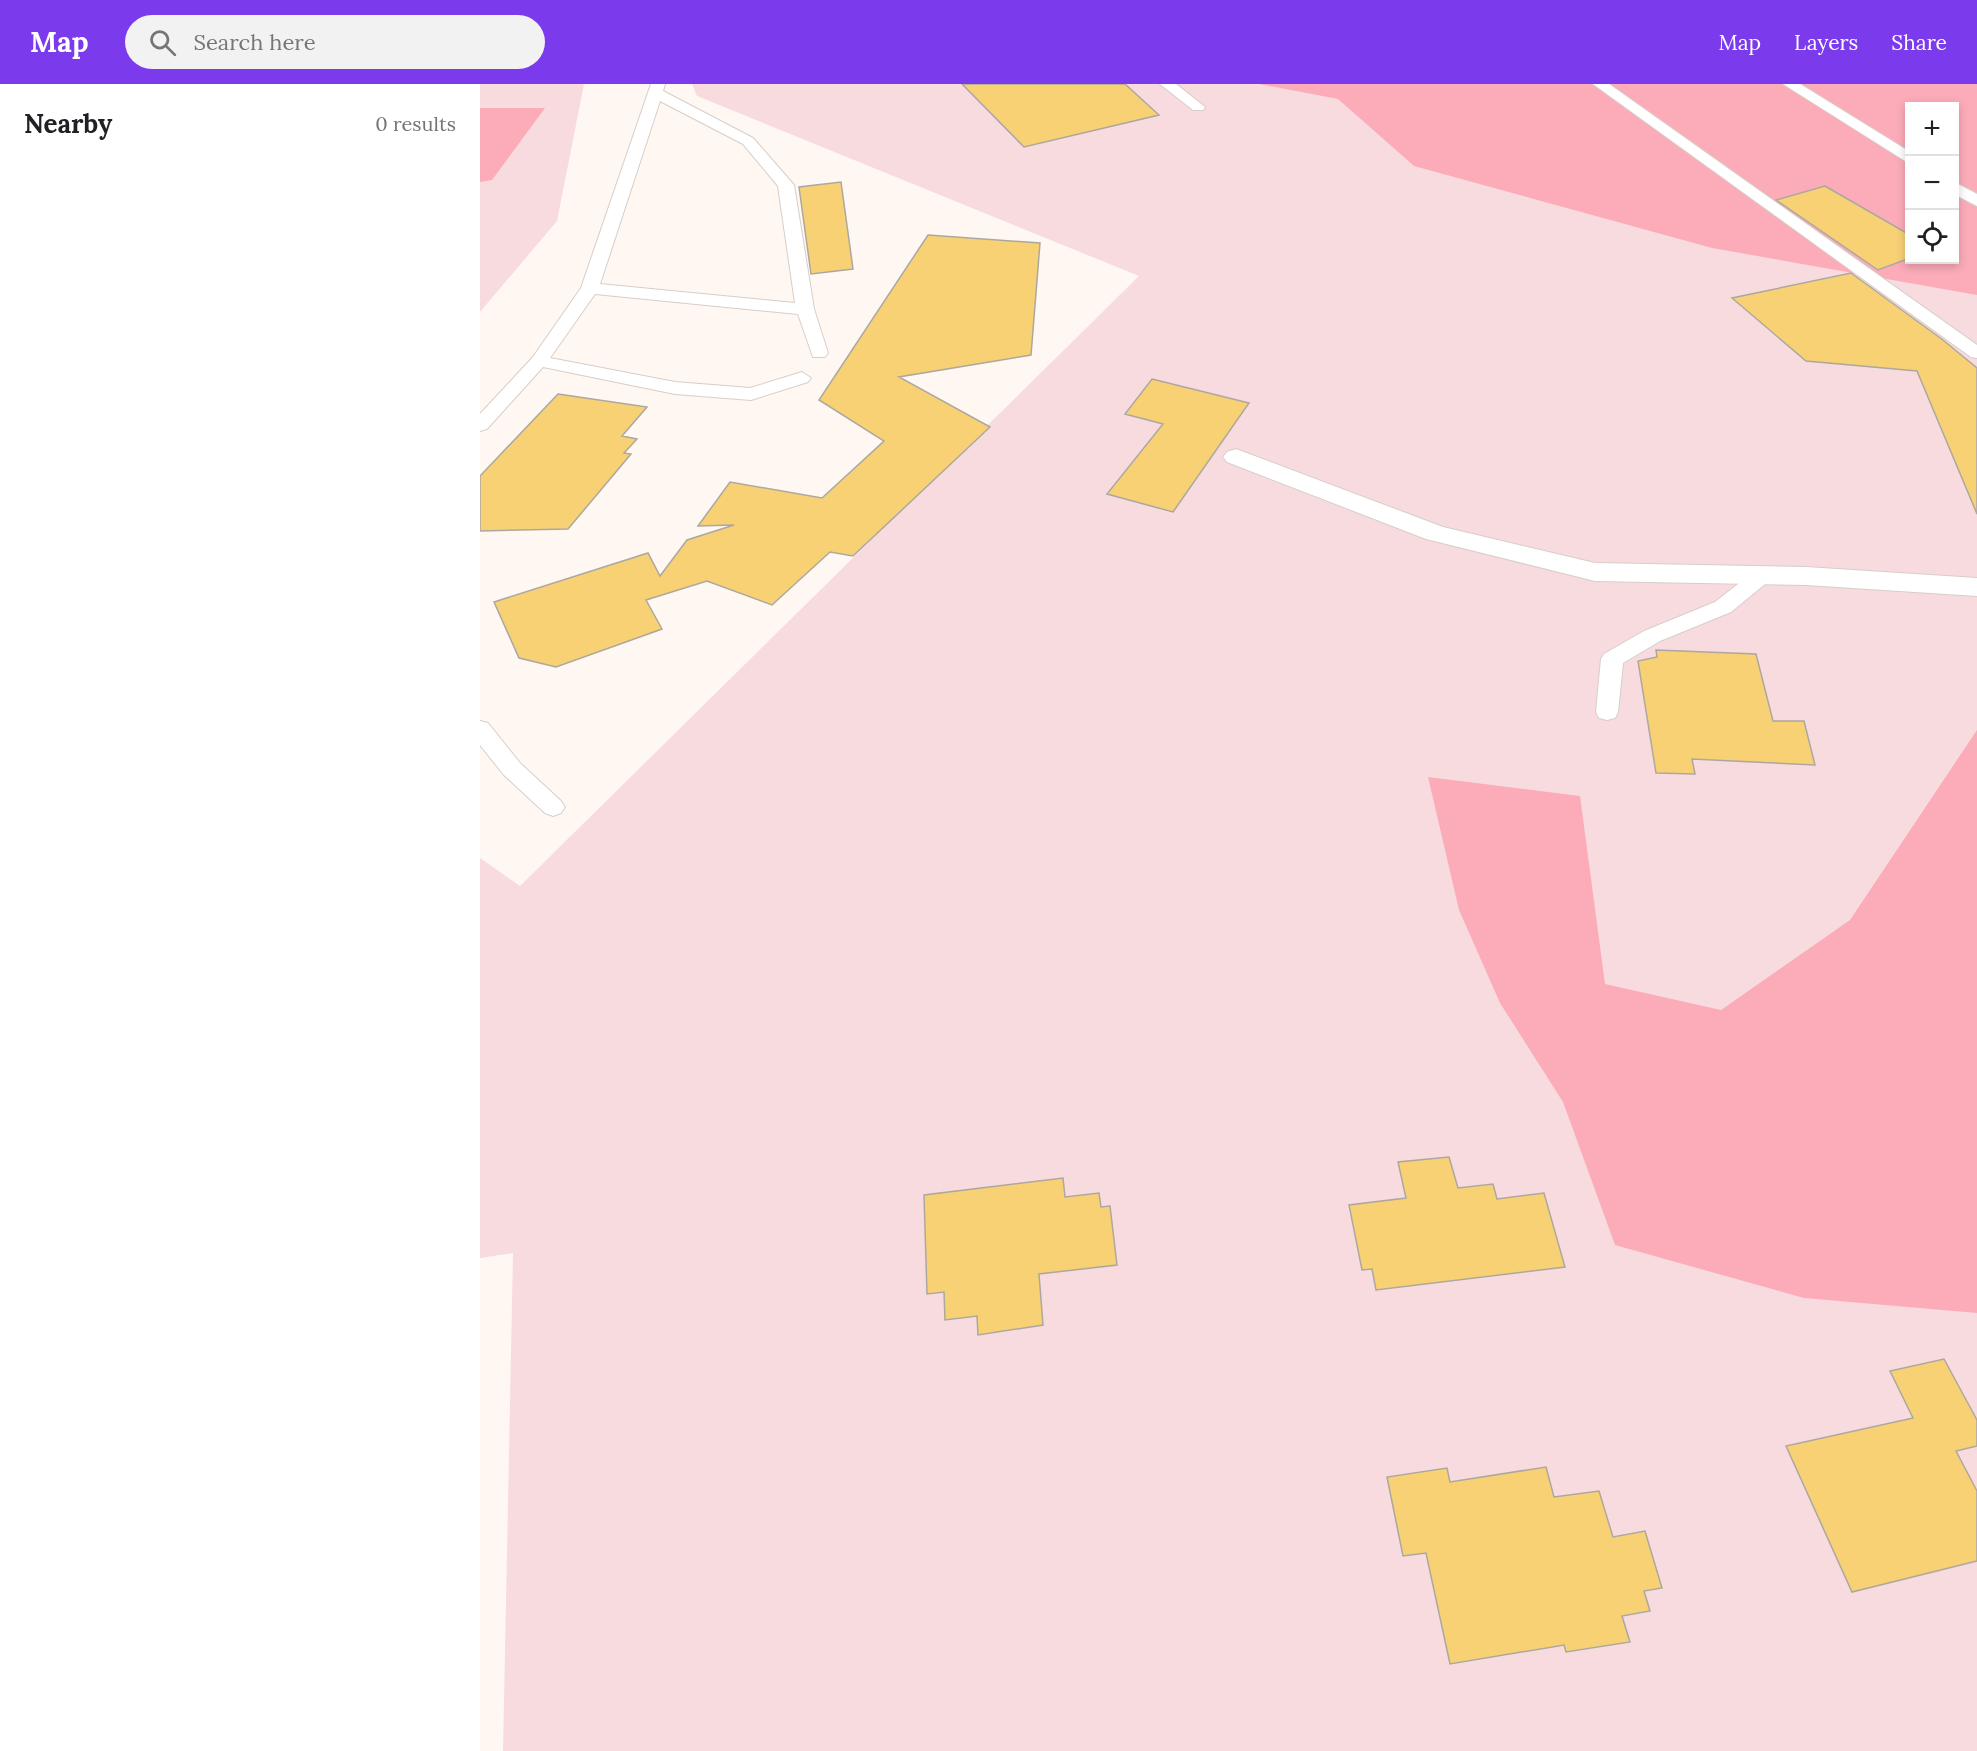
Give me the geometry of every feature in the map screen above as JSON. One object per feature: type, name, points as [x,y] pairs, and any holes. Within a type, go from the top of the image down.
[{"type":"street","points":[[1236,457],[1436,533],[1595,572],[1763,575],[1977,586]]},
{"type":"lane","points":[[1167,84],[1198,106]]},
{"type":"lane","points":[[1599,84],[1977,353]]},
{"type":"lane","points":[[1790,84],[1905,156]]},
{"type":"lane","points":[[480,425],[539,361],[590,288],[657,89],[748,141],[786,185],[806,309],[819,353]]},
{"type":"lane","points":[[1959,190],[1977,201]]},
{"type":"lane","points":[[590,288],[806,309]]},
{"type":"lane","points":[[539,361],[675,388],[751,394],[802,378]]},
{"type":"lane","points":[[1607,712],[1612,659],[1652,636],[1723,607],[1763,575]]},
{"type":"lane","points":[[480,729],[512,769],[553,807]]},
{"type":"shaded area","points":[[480,84],[584,84],[557,221],[480,312]]},
{"type":"shaded area","points":[[692,84],[1977,84],[1977,1751],[503,1751],[513,1253],[480,1258],[480,858],[520,886],[1139,276],[697,96]]},
{"type":"shaded area","points":[[1259,84],[1977,84],[1977,295],[1712,248],[1414,166],[1338,99]]},
{"type":"shaded area","points":[[480,108],[545,108],[492,180],[480,182]]},
{"type":"shaded area","points":[[1977,730],[1977,1313],[1804,1298],[1615,1245],[1563,1102],[1500,1003],[1459,910],[1428,777],[1580,796],[1605,984],[1721,1010],[1850,920]]},
{"type":"building","points":[[962,84],[1125,84],[1159,115],[1024,147]]},
{"type":"building","points":[[841,182],[853,269],[811,274],[799,187]]},
{"type":"building","points":[[1825,186],[1905,232],[1905,260],[1878,270],[1776,200]]},
{"type":"building","points":[[928,235],[1040,243],[1031,355],[899,377],[990,427],[853,556],[830,552],[772,605],[707,581],[646,600],[662,629],[556,667],[519,658],[494,602],[648,553],[660,576],[687,540],[734,525],[698,526],[730,482],[822,498],[884,441],[819,400]]},
{"type":"building","points":[[1851,273],[1943,340],[1977,368],[1977,514],[1917,371],[1806,361],[1732,298]]},
{"type":"building","points":[[1152,379],[1249,403],[1173,512],[1107,494],[1163,424],[1125,414]]},
{"type":"building","points":[[558,394],[647,407],[622,436],[637,439],[624,453],[631,454],[568,529],[480,531],[480,476]]},
{"type":"building","points":[[1656,650],[1756,654],[1773,721],[1804,721],[1815,765],[1692,759],[1695,774],[1656,773],[1638,661],[1657,657]]},
{"type":"building","points":[[1449,1157],[1458,1188],[1493,1184],[1497,1199],[1544,1193],[1565,1267],[1376,1290],[1372,1269],[1362,1270],[1349,1205],[1406,1198],[1398,1162]]},
{"type":"building","points":[[1063,1178],[1065,1197],[1099,1193],[1101,1207],[1110,1206],[1117,1265],[1039,1274],[1043,1325],[978,1335],[977,1316],[945,1320],[944,1292],[927,1294],[924,1195]]},
{"type":"building","points":[[1944,1359],[1977,1420],[1977,1446],[1956,1451],[1977,1491],[1977,1561],[1852,1592],[1786,1446],[1913,1418],[1890,1371]]},
{"type":"building","points":[[1546,1467],[1554,1497],[1599,1491],[1613,1537],[1645,1531],[1662,1588],[1644,1591],[1650,1611],[1622,1616],[1630,1642],[1566,1652],[1564,1645],[1450,1664],[1426,1553],[1403,1556],[1387,1477],[1447,1468],[1450,1482]]}]
